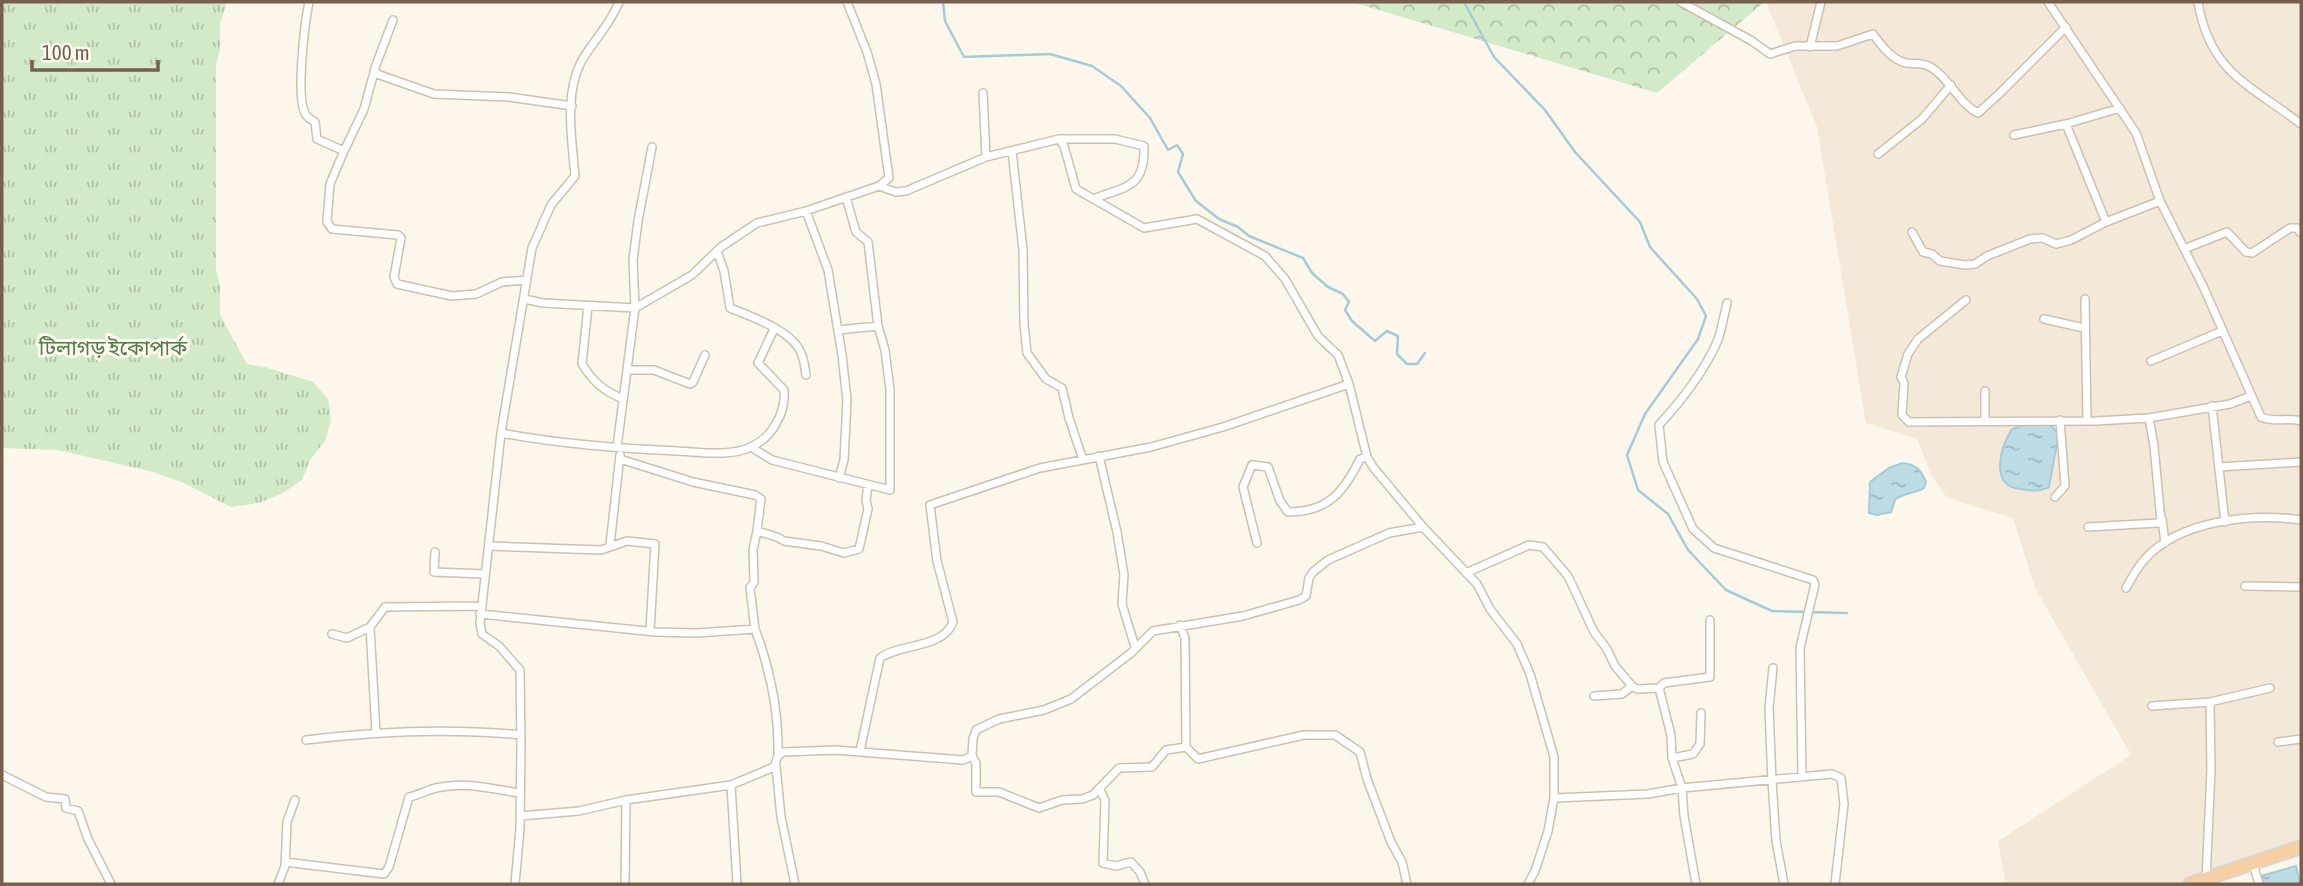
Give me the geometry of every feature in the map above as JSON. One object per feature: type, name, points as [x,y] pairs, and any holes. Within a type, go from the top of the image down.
[{"type":"highway","points":[[2190,884],[2301,847]]},
{"type":"street","points":[[309,2],[301,67],[303,107],[306,115],[315,122],[317,139],[344,151]]},
{"type":"street","points":[[515,884],[520,817],[520,670],[499,646],[482,634],[480,610],[501,433],[532,248],[551,205],[575,176],[573,83],[581,62],[613,18],[619,2]]},
{"type":"street","points":[[524,299],[543,303],[635,308],[692,275],[717,251],[757,223],[806,211],[879,186],[889,178],[876,84],[867,52],[847,2]]},
{"type":"street","points":[[1681,2],[1752,41],[1770,54],[1795,46],[1837,46],[1874,34],[1884,50],[1902,62],[1930,67],[1951,85],[1970,109],[1978,113],[2066,27]]},
{"type":"street","points":[[1810,47],[1821,2]]},
{"type":"street","points":[[2048,2],[2136,133],[2161,201],[2261,417],[2268,420],[2301,421]]},
{"type":"street","points":[[2198,2],[2206,37],[2217,57],[2234,75],[2301,124]]},
{"type":"street","points":[[393,20],[364,109],[330,184],[327,222],[332,229],[398,235],[401,238],[394,277],[397,284],[452,296],[476,294],[502,282],[527,280]]},
{"type":"street","points":[[374,73],[434,94],[509,97],[572,107]]},
{"type":"street","points":[[1878,154],[1922,119],[1951,85]]},
{"type":"street","points":[[983,93],[986,157]]},
{"type":"street","points":[[2014,135],[2066,124],[2120,108]]},
{"type":"street","points":[[2066,124],[2106,222]]},
{"type":"street","points":[[879,186],[896,192],[906,191],[986,157],[1059,139],[1115,139],[1144,146],[1145,166],[1137,180],[1093,199]]},
{"type":"street","points":[[1059,139],[1064,146],[1076,189],[1144,228],[1198,219],[1265,256],[1285,279],[1318,336],[1338,355],[1349,384],[1367,457],[1380,478],[1483,593],[1490,609],[1517,644],[1530,674],[1554,757],[1554,798],[1548,831],[1528,884]]},
{"type":"street","points":[[610,545],[620,459],[623,399],[635,308],[633,260],[652,147]]},
{"type":"street","points":[[1012,151],[1023,250],[1027,353],[1046,379],[1062,388],[1083,460]]},
{"type":"street","points":[[751,447],[772,460],[890,490],[890,390],[878,327],[868,242],[856,232],[846,197]]},
{"type":"street","points":[[1912,232],[1923,252],[1932,254],[1940,261],[1975,264],[1987,256],[2036,238],[2056,244],[2070,240],[2106,222],[2161,201]]},
{"type":"street","points":[[806,211],[828,270],[847,400],[844,460],[839,478]]},
{"type":"street","points":[[2184,249],[2227,232],[2246,252],[2252,253],[2290,228],[2297,228],[2301,233]]},
{"type":"street","points":[[717,251],[724,271],[730,307],[767,323],[790,338],[801,351],[806,375]]},
{"type":"street","points":[[2085,299],[2087,421]]},
{"type":"street","points":[[1966,300],[1919,339],[1908,354],[1901,377],[1904,383],[1902,415],[1909,422],[2149,418],[2230,404],[2251,396]]},
{"type":"street","points":[[1727,303],[1719,337],[1708,359],[1684,398],[1659,425],[1663,462],[1693,529],[1714,548],[1813,580],[1815,584],[1800,648],[1802,777]]},
{"type":"street","points":[[588,306],[582,364],[596,384],[623,399]]},
{"type":"street","points":[[2044,319],[2084,328]]},
{"type":"street","points":[[838,330],[878,327]]},
{"type":"street","points":[[501,433],[557,444],[725,452],[751,447],[770,432],[785,403],[784,390],[758,363],[774,329]]},
{"type":"street","points":[[2151,361],[2222,331]]},
{"type":"street","points":[[627,370],[654,370],[690,383],[693,382],[705,355]]},
{"type":"street","points":[[860,751],[880,658],[925,643],[942,634],[953,622],[937,561],[930,505],[1040,468],[1151,447],[1223,427],[1349,384]]},
{"type":"street","points":[[1985,391],[1985,421]]},
{"type":"street","points":[[2212,406],[2225,522]]},
{"type":"street","points":[[2149,418],[2165,543]]},
{"type":"street","points":[[2055,497],[2065,486],[2060,420]]},
{"type":"street","points":[[1099,456],[1124,575],[1122,604],[1135,647]]},
{"type":"street","points":[[1257,542],[1243,487],[1252,466],[1268,467],[1280,502],[1289,512],[1303,512],[1314,510],[1341,492],[1360,459],[1367,457]]},
{"type":"street","points":[[620,459],[693,482],[755,495],[761,499],[752,550],[754,582],[750,588],[755,629],[762,647],[778,724],[776,765],[781,817],[794,884]]},
{"type":"street","points":[[2219,467],[2301,462]]},
{"type":"street","points":[[757,531],[784,541],[844,553],[859,549],[868,509],[868,485]]},
{"type":"street","points":[[2088,527],[2158,523],[2162,518]]},
{"type":"street","points":[[2126,587],[2143,561],[2165,543],[2194,527],[2252,518],[2301,520]]},
{"type":"street","points":[[1186,747],[1166,750],[1152,767],[1118,768],[1100,790],[1082,799],[1062,800],[1039,808],[999,792],[976,792],[976,763],[972,756],[976,730],[999,719],[1044,710],[1071,699],[1131,653],[1153,631],[1243,616],[1299,600],[1306,596],[1309,578],[1313,572],[1328,561],[1389,533],[1423,527]]},
{"type":"street","points":[[489,546],[601,550],[627,541],[655,544],[650,631]]},
{"type":"street","points":[[1466,573],[1529,545],[1543,547],[1568,576],[1594,632],[1607,649],[1615,666],[1637,689],[1659,688],[1664,683],[1710,677],[1710,620]]},
{"type":"street","points":[[435,552],[434,572],[485,574]]},
{"type":"street","points":[[2245,586],[2301,587]]},
{"type":"street","points":[[332,634],[347,638],[370,627],[385,607],[480,610],[650,631],[696,633],[755,629]]},
{"type":"street","points":[[1180,625],[1185,638],[1186,654],[1186,747],[1198,759],[1304,735],[1335,735],[1360,752],[1367,779],[1391,842],[1402,862],[1407,884]]},
{"type":"street","points":[[370,627],[376,733]]},
{"type":"street","points":[[1773,668],[1769,708],[1772,781],[1776,841],[1784,884]]},
{"type":"street","points":[[1594,696],[1622,694],[1632,686]]},
{"type":"street","points":[[1659,688],[1671,735],[1672,758],[1682,788],[1684,817],[1696,884]]},
{"type":"street","points":[[2152,706],[2210,702],[2270,688]]},
{"type":"street","points":[[2206,879],[2211,770],[2210,702]]},
{"type":"street","points":[[1672,758],[1693,754],[1700,744],[1701,713]]},
{"type":"street","points":[[306,740],[424,731],[521,735]]},
{"type":"street","points":[[2277,742],[2301,739]]},
{"type":"street","points":[[778,756],[791,750],[860,751],[963,760],[972,756]]},
{"type":"street","points":[[520,817],[579,811],[626,800],[732,785],[776,765]]},
{"type":"street","points":[[1554,798],[1648,794],[1682,788],[1832,774],[1841,778],[1844,804],[1835,884]]},
{"type":"street","points":[[2,775],[46,797],[65,799],[66,808],[78,811],[88,839],[111,884]]},
{"type":"street","points":[[285,862],[384,874],[389,867],[409,797],[434,788],[465,785],[520,793]]},
{"type":"street","points":[[732,785],[737,884]]},
{"type":"street","points":[[1100,790],[1105,800],[1103,863],[1116,866],[1130,862],[1140,872],[1145,884]]},
{"type":"street","points":[[278,884],[285,862],[287,822],[295,800]]},
{"type":"street","points":[[625,884],[626,800]]},
{"type":"street","points":[[2253,863],[2259,884]]},
{"type":"shaded area","points":[[1766,2],[2301,2],[2301,852],[2213,884],[2006,884],[1998,841],[2131,755],[2035,588],[2013,518],[1947,498],[1931,474],[1917,439],[1866,423],[1817,127]]},
{"type":"green space","name":"টিলাগড় ইকোপার্ক","points":[[2,2],[227,2],[220,23],[220,50],[216,65],[216,269],[220,285],[220,315],[247,364],[313,382],[328,399],[331,421],[325,441],[310,460],[302,480],[283,493],[259,503],[231,507],[184,483],[150,471],[57,450],[2,448]]},
{"type":"green space","points":[[1352,2],[1764,2],[1657,93]]},
{"type":"water","points":[[2025,425],[2050,425],[2058,437],[2049,487],[2042,490],[2011,486],[2004,481],[2001,474],[2001,456],[2008,437],[2012,429]]},
{"type":"water","points":[[1902,463],[1914,466],[1920,471],[1926,482],[1924,488],[1897,498],[1891,512],[1877,515],[1869,513],[1870,482],[1889,468]]},
{"type":"water","points":[[2296,866],[2300,884],[2263,884],[2261,876]]},
{"type":"waterway","points":[[943,2],[945,21],[964,57],[1050,54],[1092,66],[1121,86],[1150,118],[1168,150],[1177,145],[1183,154],[1178,172],[1196,201],[1219,219],[1238,227],[1249,236],[1303,258],[1312,273],[1328,287],[1343,294],[1349,302],[1345,310],[1352,321],[1375,341],[1387,331],[1398,336],[1397,354],[1407,364],[1417,364],[1425,353]]},
{"type":"waterway","points":[[1464,2],[1494,57],[1545,110],[1575,152],[1640,222],[1650,247],[1697,299],[1706,316],[1698,339],[1645,414],[1627,455],[1638,490],[1668,514],[1688,550],[1726,590],[1772,611],[1847,613]]}]
